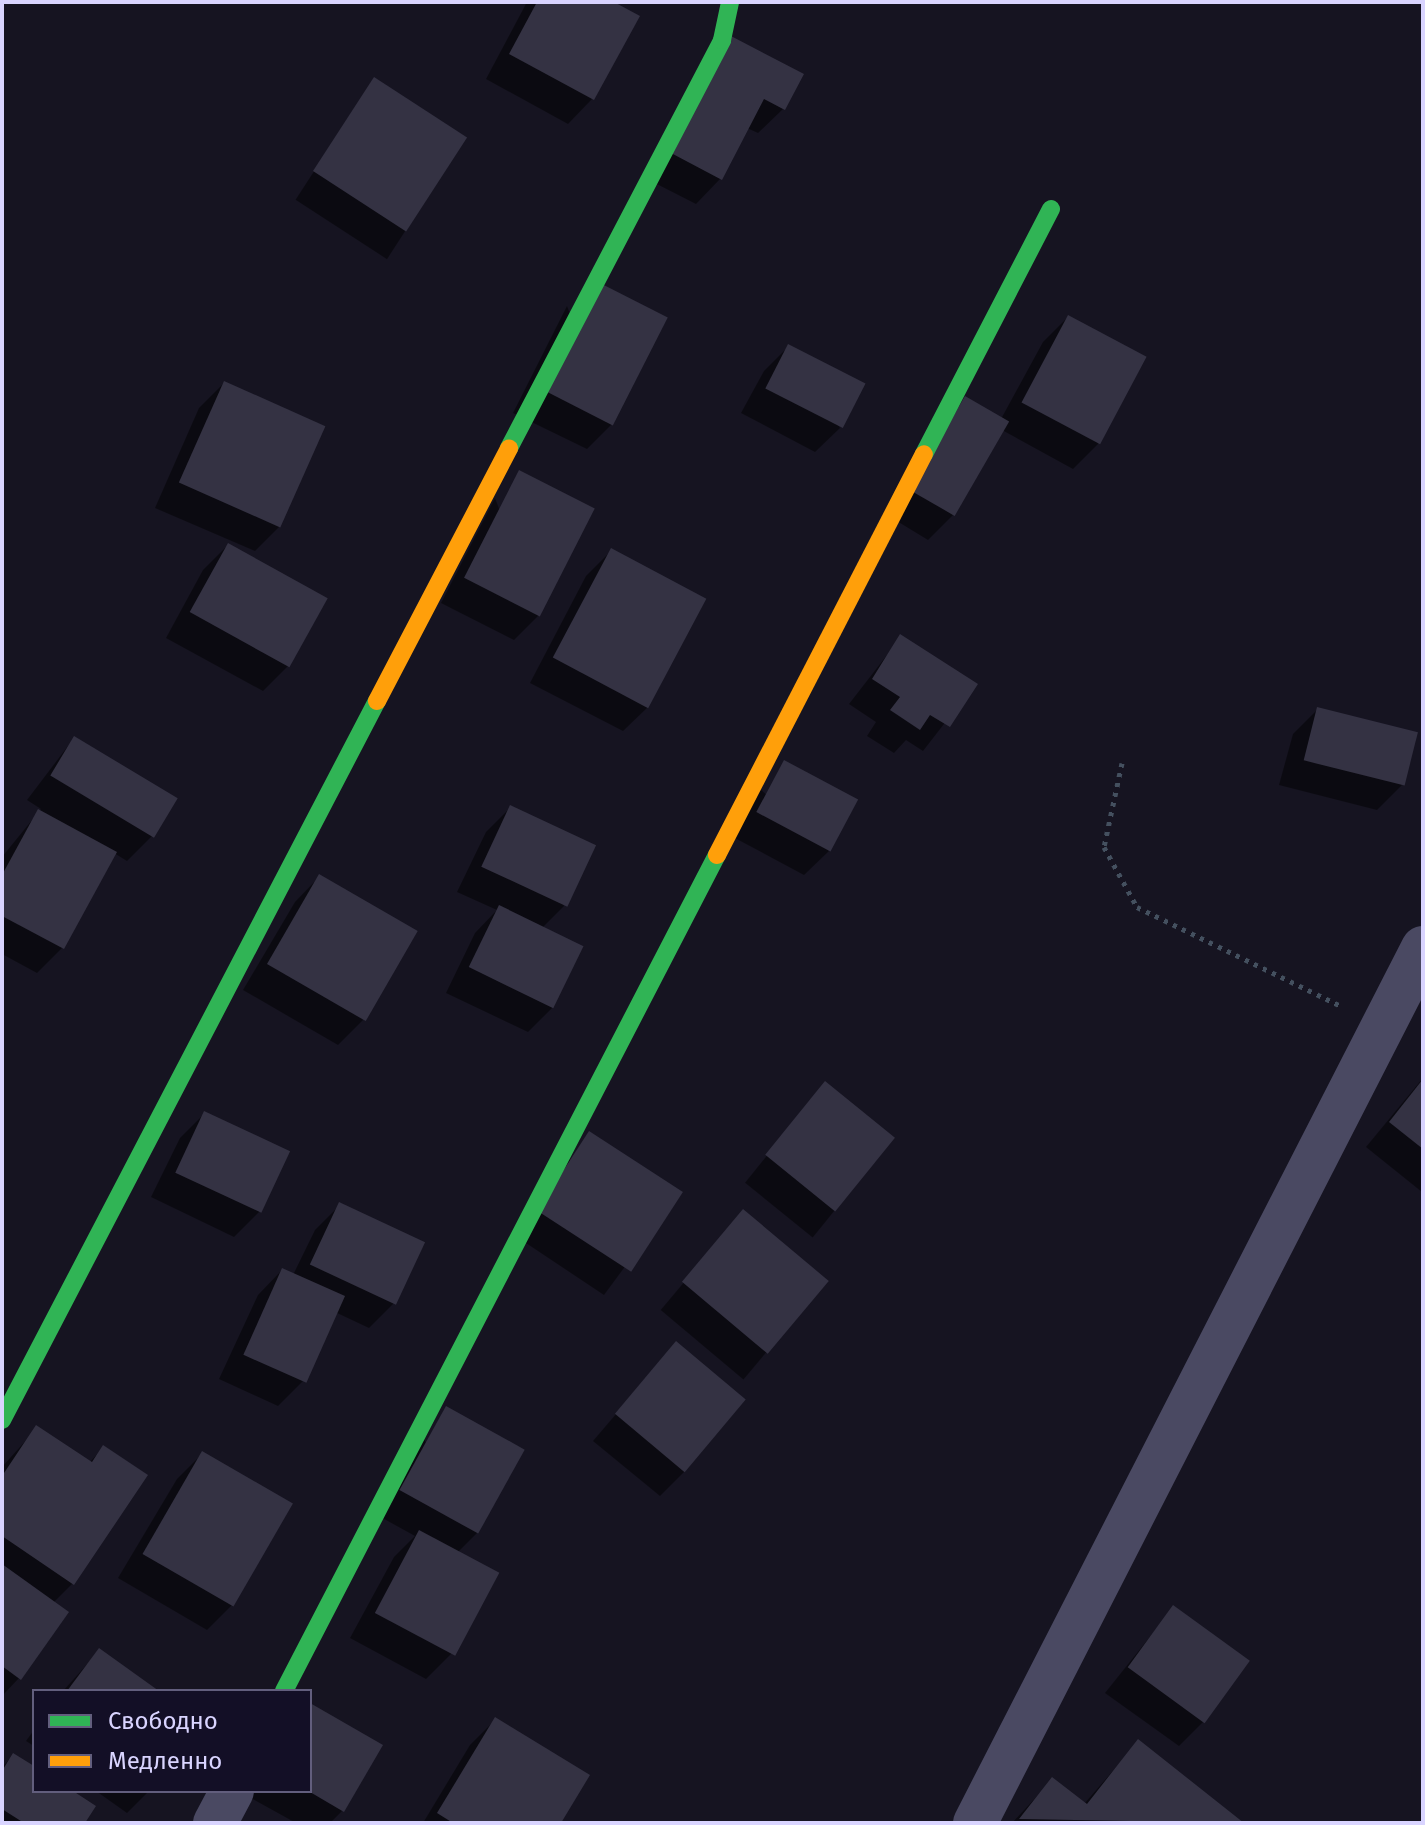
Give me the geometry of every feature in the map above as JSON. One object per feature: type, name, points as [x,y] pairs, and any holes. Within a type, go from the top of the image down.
[{"type":"street","points":[[2,1420],[722,40],[730,2]]},
{"type":"street","points":[[285,1689],[1051,209]]},
{"type":"street","points":[[975,1823],[1423,948]]},
{"type":"street","points":[[215,1823],[231,1793]]},
{"type":"path","points":[[1122,763],[1104,847],[1137,907],[1383,1026]]},
{"type":"building","points":[[537,2],[614,2],[640,16],[594,100],[509,54]]},
{"type":"building","points":[[731,36],[804,74],[785,110],[764,99],[722,180],[671,153]]},
{"type":"building","points":[[374,77],[467,137],[406,231],[313,171]]},
{"type":"building","points":[[592,279],[668,318],[613,425],[537,387]]},
{"type":"building","points":[[1068,315],[1147,357],[1100,444],[1022,402]]},
{"type":"building","points":[[788,344],[866,383],[843,428],[765,389]]},
{"type":"building","points":[[224,381],[325,426],[280,528],[179,482]]},
{"type":"building","points":[[965,396],[1009,422],[955,516],[910,490]]},
{"type":"building","points":[[519,470],[595,509],[540,616],[464,578]]},
{"type":"building","points":[[228,543],[328,598],[289,667],[190,612]]},
{"type":"building","points":[[611,548],[706,599],[648,708],[553,657]]},
{"type":"building","points":[[900,634],[978,684],[950,727],[930,715],[920,730],[890,710],[900,697],[872,679]]},
{"type":"building","points":[[1317,707],[1418,732],[1405,786],[1304,760]]},
{"type":"building","points":[[74,736],[178,798],[154,838],[50,775]]},
{"type":"building","points":[[784,760],[858,799],[830,852],[756,812]]},
{"type":"building","points":[[510,805],[596,845],[567,907],[481,867]]},
{"type":"building","points":[[38,809],[117,852],[64,949],[2,916],[2,875]]},
{"type":"building","points":[[319,874],[418,931],[366,1021],[267,964]]},
{"type":"building","points":[[499,905],[583,946],[553,1008],[469,967]]},
{"type":"building","points":[[1423,1079],[1423,1149],[1389,1122]]},
{"type":"building","points":[[825,1081],[895,1138],[835,1211],[765,1155]]},
{"type":"building","points":[[204,1111],[290,1151],[261,1213],[175,1173]]},
{"type":"building","points":[[589,1131],[683,1192],[631,1272],[537,1211]]},
{"type":"building","points":[[339,1202],[425,1242],[396,1305],[310,1265]]},
{"type":"building","points":[[743,1209],[829,1281],[768,1354],[682,1282]]},
{"type":"building","points":[[282,1268],[345,1296],[306,1383],[243,1355]]},
{"type":"building","points":[[676,1341],[746,1399],[685,1472],[615,1414]]},
{"type":"building","points":[[446,1406],[525,1450],[478,1534],[399,1490]]},
{"type":"building","points":[[36,1425],[92,1462],[103,1445],[148,1475],[74,1585],[2,1536],[2,1476]]},
{"type":"building","points":[[202,1451],[293,1504],[233,1607],[142,1554]]},
{"type":"building","points":[[419,1530],[499,1573],[455,1656],[375,1613]]},
{"type":"building","points":[[2,1564],[69,1612],[21,1680],[2,1666]]},
{"type":"building","points":[[1173,1605],[1250,1661],[1205,1723],[1128,1667]]},
{"type":"building","points":[[99,1648],[156,1689],[68,1689]]},
{"type":"building","points":[[312,1704],[383,1745],[344,1812],[312,1793]]},
{"type":"building","points":[[495,1717],[590,1775],[561,1823],[453,1823],[437,1813]]},
{"type":"building","points":[[1138,1739],[1244,1823],[1019,1819],[1052,1777],[1087,1804]]},
{"type":"building","points":[[13,1753],[32,1765],[32,1793],[76,1793],[96,1806],[85,1823],[24,1823],[2,1809],[2,1771]]},
{"type":"traffic: fast","points":[[509,448],[722,40],[730,2]]},
{"type":"traffic: fast","points":[[924,454],[1051,209]]},
{"type":"traffic: fast","points":[[2,1420],[377,701]]},
{"type":"traffic: fast","points":[[285,1689],[717,855]]},
{"type":"traffic: slow","points":[[377,701],[509,448]]},
{"type":"traffic: slow","points":[[717,855],[924,454]]}]
